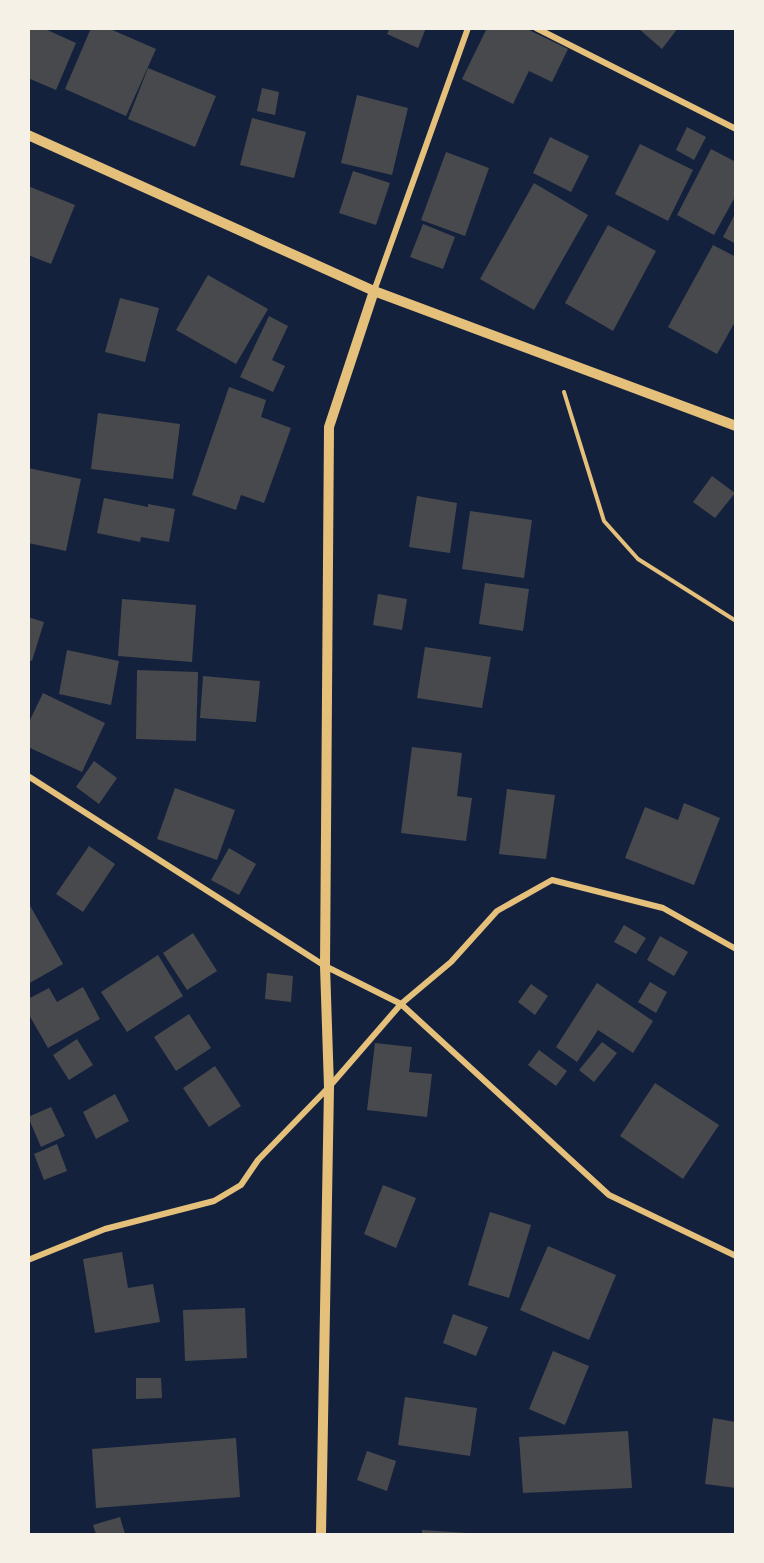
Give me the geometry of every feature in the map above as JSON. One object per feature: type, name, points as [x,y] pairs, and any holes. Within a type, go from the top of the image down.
[{"type":"street","points":[[321,1534],[329,1087],[325,966],[329,426],[374,291],[468,28]]},
{"type":"street","points":[[536,28],[735,129]]},
{"type":"street","points":[[28,135],[374,291],[735,426]]},
{"type":"street","points":[[28,776],[325,966],[401,1004],[609,1195],[735,1256]]},
{"type":"street","points":[[28,1260],[105,1229],[214,1201],[242,1185],[258,1160],[329,1087],[401,1004],[451,962],[497,911],[552,880],[663,908],[735,949]]},
{"type":"path","points":[[554,359],[604,521],[638,559],[735,621]]},
{"type":"building","points":[[28,28],[43,28],[76,43],[56,90],[28,78]]},
{"type":"building","points":[[91,28],[108,28],[156,49],[126,116],[65,89]]},
{"type":"building","points":[[390,28],[426,28],[418,48],[387,34]]},
{"type":"building","points":[[487,28],[525,28],[568,49],[552,82],[529,71],[513,104],[462,79]]},
{"type":"building","points":[[638,28],[678,28],[662,49]]},
{"type":"building","points":[[148,68],[216,96],[195,147],[128,119]]},
{"type":"building","points":[[262,88],[279,92],[275,115],[257,111]]},
{"type":"building","points":[[357,95],[408,108],[392,175],[341,163]]},
{"type":"building","points":[[252,118],[306,132],[294,178],[240,165]]},
{"type":"building","points":[[687,127],[706,137],[694,160],[676,150]]},
{"type":"building","points":[[550,137],[589,156],[571,192],[533,173]]},
{"type":"building","points":[[640,144],[693,170],[668,221],[615,194]]},
{"type":"building","points":[[711,149],[736,162],[736,195],[714,235],[677,215]]},
{"type":"building","points":[[446,152],[489,168],[465,236],[421,220]]},
{"type":"building","points":[[353,171],[390,183],[376,225],[339,213]]},
{"type":"building","points":[[534,183],[588,215],[534,310],[480,279]]},
{"type":"building","points":[[28,186],[75,205],[51,264],[28,255]]},
{"type":"building","points":[[736,212],[736,244],[723,237]]},
{"type":"building","points":[[423,224],[455,237],[443,269],[410,257]]},
{"type":"building","points":[[608,225],[656,251],[613,331],[565,303]]},
{"type":"building","points":[[713,245],[736,257],[736,320],[717,354],[668,327]]},
{"type":"building","points":[[208,275],[268,309],[236,364],[176,330]]},
{"type":"building","points":[[120,298],[159,308],[145,362],[105,352]]},
{"type":"building","points":[[269,316],[288,326],[272,360],[285,366],[273,392],[240,377]]},
{"type":"building","points":[[229,387],[266,400],[261,417],[291,428],[264,503],[241,495],[236,510],[192,495]]},
{"type":"building","points":[[98,413],[180,424],[173,479],[91,469]]},
{"type":"building","points":[[28,468],[81,479],[66,551],[28,543]]},
{"type":"building","points":[[712,476],[735,493],[715,518],[693,502]]},
{"type":"building","points":[[417,496],[457,503],[450,553],[409,547]]},
{"type":"building","points":[[104,498],[148,507],[148,504],[175,509],[169,542],[141,537],[140,542],[97,533]]},
{"type":"building","points":[[470,511],[532,520],[524,578],[462,569]]},
{"type":"building","points":[[485,583],[529,589],[523,631],[479,624]]},
{"type":"building","points":[[378,594],[407,599],[402,630],[373,625]]},
{"type":"building","points":[[122,599],[196,605],[192,662],[118,656]]},
{"type":"building","points":[[28,617],[44,622],[32,661],[28,660]]},
{"type":"building","points":[[425,647],[491,657],[482,708],[417,698]]},
{"type":"building","points":[[67,650],[119,661],[111,705],[59,694]]},
{"type":"building","points":[[137,670],[198,672],[196,741],[136,739]]},
{"type":"building","points":[[203,676],[260,681],[256,722],[200,718]]},
{"type":"building","points":[[43,693],[105,723],[82,772],[28,747],[28,724]]},
{"type":"building","points":[[412,747],[462,753],[457,796],[472,798],[466,841],[401,833]]},
{"type":"building","points":[[94,761],[117,778],[99,804],[76,787]]},
{"type":"building","points":[[175,788],[235,810],[217,860],[157,839]]},
{"type":"building","points":[[507,789],[555,795],[546,859],[499,854]]},
{"type":"building","points":[[684,803],[720,818],[694,885],[625,858],[645,807],[678,820]]},
{"type":"building","points":[[89,846],[115,864],[83,912],[56,894]]},
{"type":"building","points":[[229,848],[256,864],[239,895],[211,880]]},
{"type":"building","points":[[28,902],[63,964],[28,984]]},
{"type":"building","points":[[624,925],[646,938],[636,954],[614,942]]},
{"type":"building","points":[[193,933],[217,971],[187,990],[163,953]]},
{"type":"building","points":[[660,936],[688,952],[674,976],[647,960]]},
{"type":"building","points":[[158,955],[183,996],[127,1032],[101,992]]},
{"type":"building","points":[[267,973],[293,976],[291,1002],[265,999]]},
{"type":"building","points":[[650,982],[667,992],[656,1013],[638,1002]]},
{"type":"building","points":[[597,983],[653,1021],[633,1053],[598,1030],[577,1062],[556,1047]]},
{"type":"building","points":[[531,984],[548,996],[535,1015],[518,1002]]},
{"type":"building","points":[[83,987],[100,1019],[48,1048],[28,1013],[28,999],[49,988],[57,1002]]},
{"type":"building","points":[[189,1014],[211,1048],[176,1071],[154,1037]]},
{"type":"building","points":[[77,1039],[93,1065],[69,1080],[53,1055]]},
{"type":"building","points":[[602,1042],[617,1053],[594,1082],[579,1070]]},
{"type":"building","points":[[375,1043],[412,1047],[409,1072],[432,1074],[427,1117],[367,1110]]},
{"type":"building","points":[[539,1050],[567,1071],[556,1086],[528,1065]]},
{"type":"building","points":[[215,1066],[241,1106],[209,1127],[183,1088]]},
{"type":"building","points":[[655,1083],[719,1125],[683,1179],[620,1136]]},
{"type":"building","points":[[115,1094],[129,1121],[96,1139],[83,1112]]},
{"type":"building","points":[[51,1107],[65,1136],[41,1147],[28,1117]]},
{"type":"building","points":[[57,1144],[67,1171],[44,1180],[34,1154]]},
{"type":"building","points":[[383,1185],[416,1198],[396,1248],[364,1234]]},
{"type":"building","points":[[490,1212],[531,1225],[509,1298],[468,1285]]},
{"type":"building","points":[[548,1246],[616,1275],[589,1340],[520,1310]]},
{"type":"building","points":[[122,1252],[128,1288],[153,1284],[160,1322],[95,1333],[83,1259]]},
{"type":"building","points":[[245,1308],[247,1358],[185,1361],[183,1310]]},
{"type":"building","points":[[453,1314],[488,1327],[476,1356],[443,1343]]},
{"type":"building","points":[[553,1351],[589,1366],[565,1425],[529,1409]]},
{"type":"building","points":[[136,1378],[161,1378],[162,1398],[136,1399]]},
{"type":"building","points":[[405,1397],[477,1408],[470,1456],[398,1445]]},
{"type":"building","points":[[713,1418],[736,1422],[736,1488],[705,1484]]},
{"type":"building","points":[[628,1431],[632,1488],[523,1493],[519,1437]]},
{"type":"building","points":[[236,1438],[240,1497],[96,1508],[92,1449]]},
{"type":"building","points":[[367,1451],[396,1461],[387,1491],[357,1480]]},
{"type":"building","points":[[120,1517],[125,1534],[96,1534],[93,1525]]},
{"type":"building","points":[[422,1530],[467,1533],[467,1534],[422,1534]]}]
